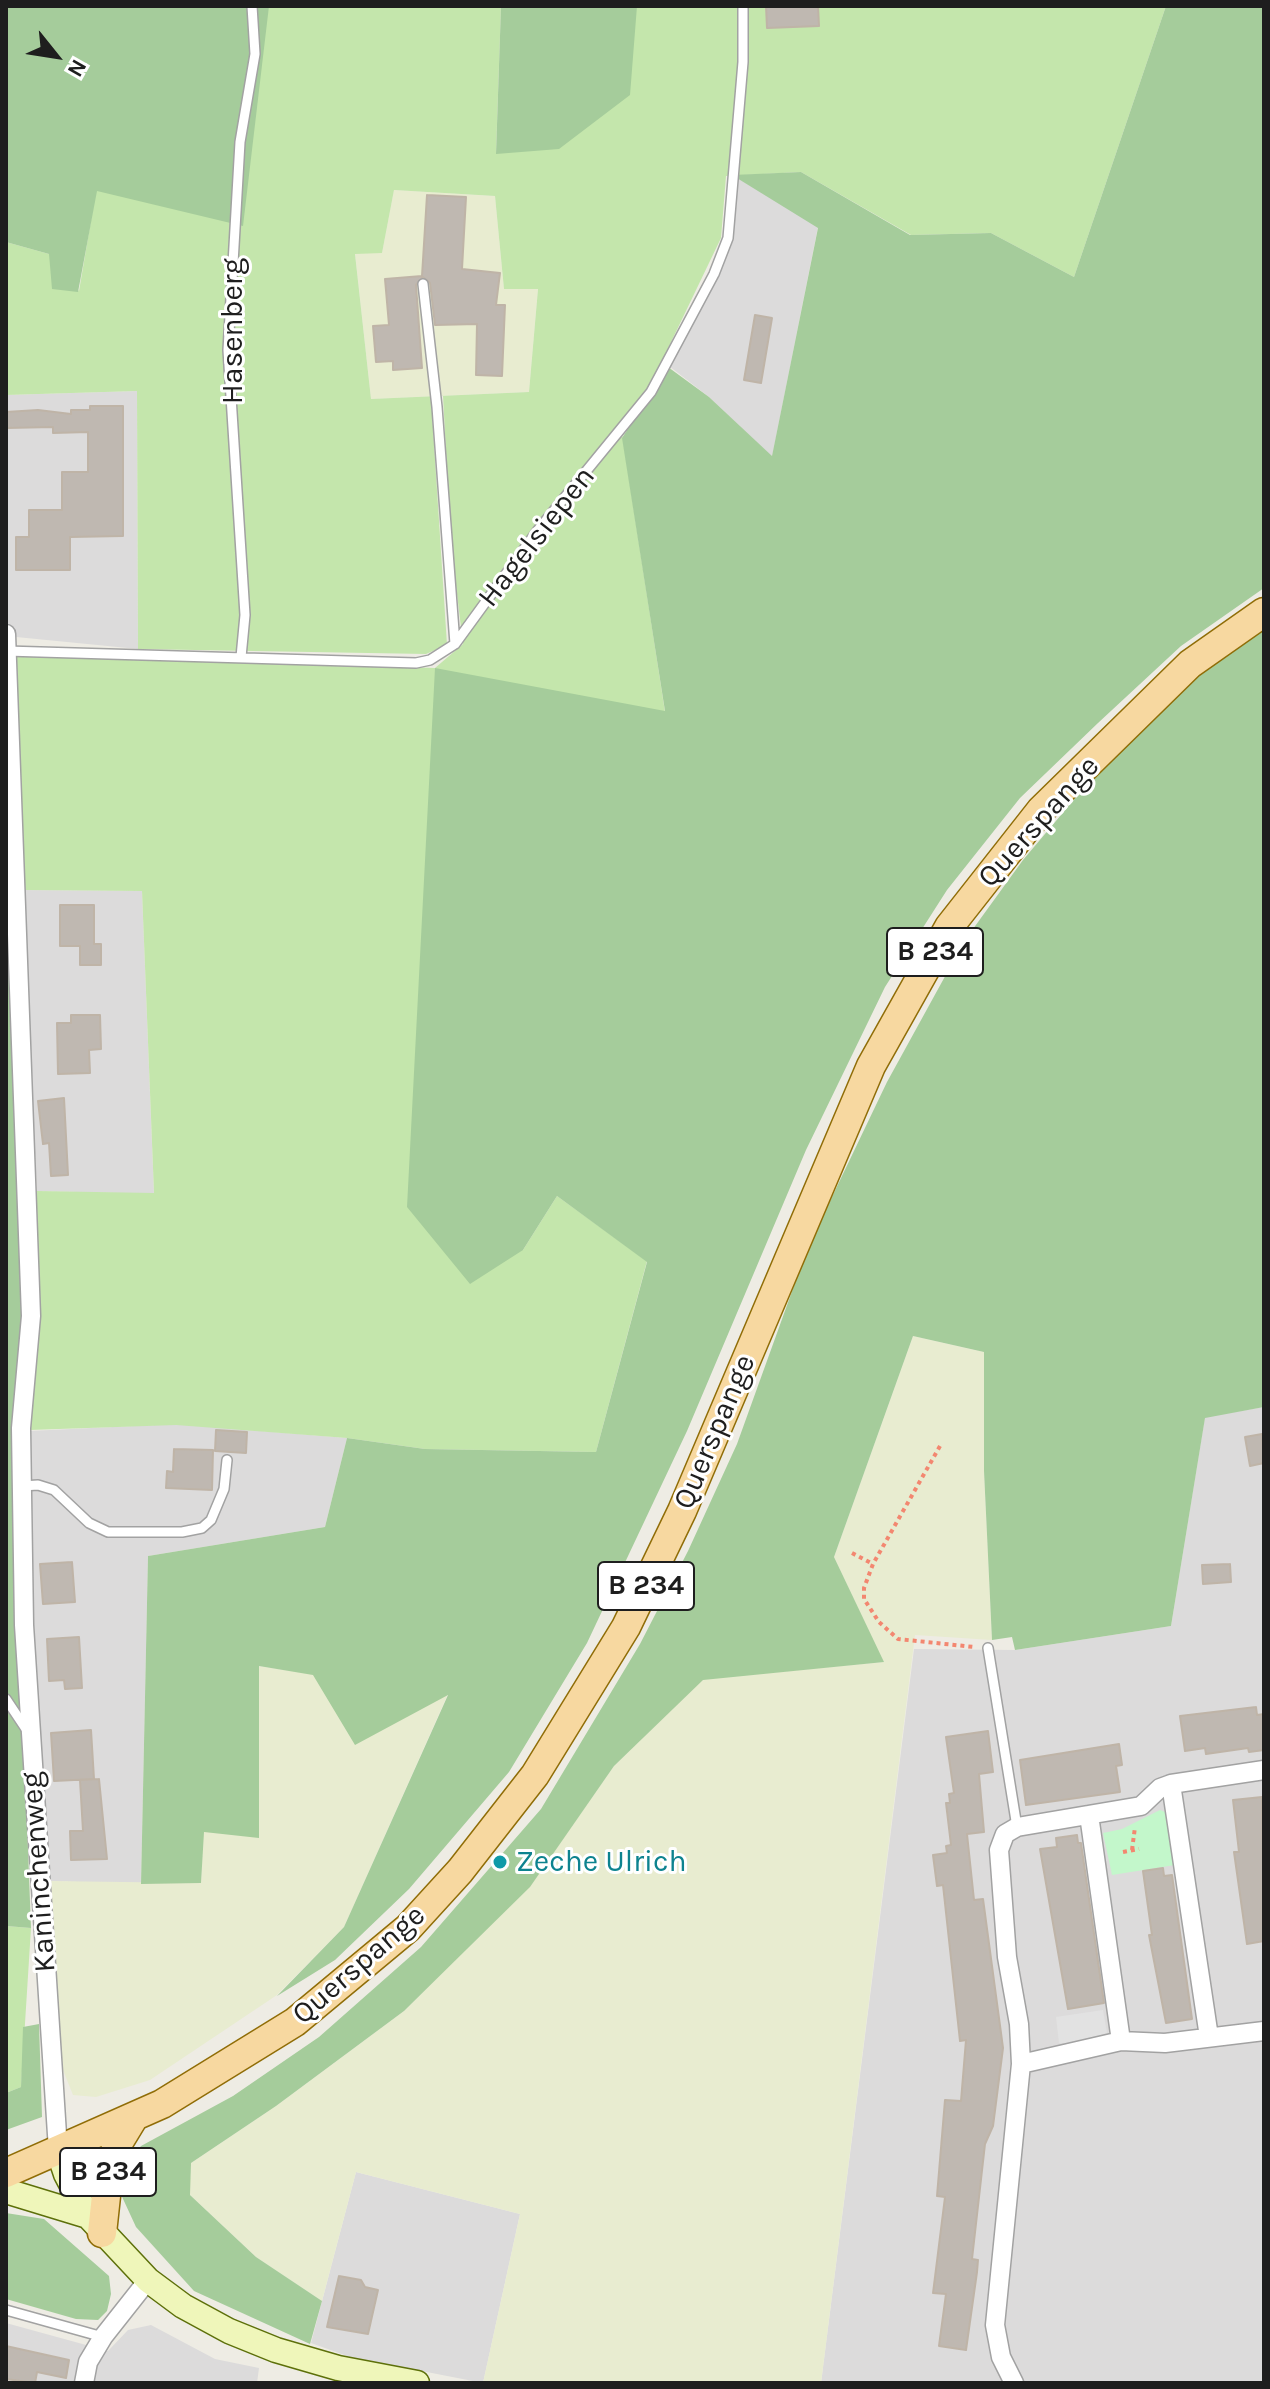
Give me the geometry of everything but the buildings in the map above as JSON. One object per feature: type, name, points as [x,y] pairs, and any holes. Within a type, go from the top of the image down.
[{"type":"main road","name":"Querspange","points":[[58,2150],[134,2117],[243,2057],[295,2022],[408,1928],[460,1871],[535,1775],[575,1714],[632,1614],[682,1511],[871,1066],[949,927],[1041,810],[1190,664],[1264,612]]},
{"type":"main road","name":"B 234","points":[[6,2191],[95,2225],[117,2145],[134,2117]]},
{"type":"main road","name":"B 234","points":[[6,2173],[58,2150]]},
{"type":"main road","points":[[58,2150],[66,2174],[95,2225],[148,2280],[183,2306],[229,2331],[276,2350],[338,2368],[417,2383]]},
{"type":"street","name":"Kaninchenweg","points":[[6,634],[31,1316],[21,1428],[30,1735],[58,2150]]},
{"type":"street","points":[[1014,2383],[1001,2357],[995,2325],[1021,2064],[998,1870],[999,1850],[1005,1834],[1017,1827],[1141,1806],[1160,1788],[1171,1784],[1264,1770]]},
{"type":"street","points":[[1171,1784],[1209,2037]]},
{"type":"street","points":[[1089,1815],[1121,2041]]},
{"type":"street","points":[[1021,2064],[1121,2041],[1165,2043],[1264,2031]]},
{"type":"street","points":[[84,2383],[88,2362],[103,2337],[148,2280]]},
{"type":"lane","name":"Hasenberg","points":[[241,657],[245,615],[228,350],[240,142],[255,54],[252,6]]},
{"type":"lane","name":"Hagelsiepen","points":[[6,651],[416,663],[430,660],[455,644],[538,530],[651,392],[714,274],[728,238],[743,62],[743,6]]},
{"type":"lane","points":[[423,284],[455,644]]},
{"type":"lane","points":[[22,1486],[38,1485],[54,1490],[89,1523],[108,1532],[182,1532],[202,1528],[211,1520],[224,1489],[227,1460]]},
{"type":"lane","points":[[988,1648],[1017,1827]]},
{"type":"lane","points":[[6,1699],[30,1735]]},
{"type":"lane","points":[[6,2310],[103,2337]]},
{"type":"path","points":[[940,1446],[873,1564],[864,1588],[864,1599],[890,1635],[988,1648]]},
{"type":"path","points":[[852,1553],[873,1564]]},
{"type":"path","points":[[1123,1852],[1139,1849]]},
{"type":"shaded area","points":[[733,175],[818,227],[772,457],[709,397],[669,366],[717,276],[733,236]]},
{"type":"shaded area","points":[[137,391],[138,649],[6,636],[6,395]]},
{"type":"shaded area","points":[[21,890],[142,891],[154,1194],[37,1191]]},
{"type":"shaded area","points":[[1264,1407],[1264,2383],[821,2383],[914,1649],[1015,1650],[1171,1626],[1205,1417]]},
{"type":"shaded area","points":[[176,1424],[347,1438],[325,1527],[148,1556],[141,1884],[46,1881],[27,1531],[29,1431]]},
{"type":"shaded area","points":[[1103,2010],[1107,2033],[1076,2044],[1059,2043],[1056,2017]]},
{"type":"shaded area","points":[[356,2172],[520,2214],[483,2383],[350,2357],[311,2343]]},
{"type":"shaded area","points":[[6,2323],[108,2351],[128,2330],[151,2325],[215,2359],[259,2368],[257,2383],[6,2383]]},
{"type":"green space","points":[[6,6],[269,6],[243,226],[97,191],[78,292],[52,289],[49,254],[6,242]]},
{"type":"green space","points":[[268,6],[501,6],[496,153],[637,6],[1166,6],[1074,277],[991,233],[911,235],[801,172],[726,176],[721,238],[648,390],[621,427],[665,712],[435,669],[523,1250],[557,1196],[647,1261],[596,1452],[425,1449],[347,1438],[176,1425],[29,1430],[37,1314],[37,1191],[154,1193],[142,891],[21,890],[13,653],[435,668],[463,644],[451,544],[443,396],[431,397],[447,645],[426,654],[138,649],[137,391],[6,395],[6,242],[49,254],[79,291],[96,191],[261,58]],"holes":[[[394,190],[495,196],[504,289],[538,289],[529,392],[371,399],[355,254],[382,253]]]},
{"type":"green space","points":[[501,6],[637,6],[630,95],[559,149],[496,154]]},
{"type":"green space","points":[[1166,6],[1264,6],[1264,588],[1181,646],[1098,723],[1020,798],[947,890],[885,987],[806,1150],[687,1431],[587,1643],[509,1772],[409,1889],[335,1960],[277,1996],[344,1927],[448,1695],[355,1745],[313,1675],[259,1666],[259,1838],[204,1832],[201,1883],[141,1884],[148,1556],[325,1527],[347,1438],[425,1449],[596,1452],[647,1262],[557,1196],[523,1250],[470,1284],[407,1207],[435,668],[665,711],[622,438],[668,367],[709,397],[772,456],[818,228],[732,175],[801,172],[910,235],[991,233],[1074,277]]},
{"type":"green space","points":[[394,190],[495,196],[504,289],[538,288],[529,392],[371,399],[355,253],[382,253]]},
{"type":"green space","points":[[1264,629],[1264,1407],[1205,1418],[1171,1626],[1015,1650],[1012,1637],[992,1640],[984,1471],[984,1352],[913,1336],[834,1557],[884,1662],[703,1680],[614,1766],[530,1887],[404,2011],[276,2106],[191,2163],[190,2195],[256,2257],[322,2301],[310,2344],[194,2291],[136,2227],[118,2188],[122,2169],[141,2146],[233,2096],[319,2037],[421,1947],[541,1809],[640,1644],[688,1551],[737,1444],[808,1247],[887,1082],[965,940],[1023,860],[1115,751],[1202,672]]},
{"type":"green space","points":[[6,887],[23,1320],[12,1430],[31,1928],[6,1926]]},
{"type":"green space","points":[[913,1336],[984,1352],[984,1471],[992,1640],[915,1635],[821,2383],[483,2383],[520,2214],[356,2172],[322,2301],[256,2257],[189,2194],[191,2163],[276,2106],[404,2011],[529,1887],[614,1766],[703,1679],[883,1662],[834,1557]]},
{"type":"green space","points":[[258,1666],[448,1694],[344,1927],[277,1995],[150,2080],[96,2097],[73,2095],[63,2070],[46,1881],[201,1883],[203,1832]]},
{"type":"green space","points":[[1160,1810],[1172,1815],[1175,1865],[1112,1875],[1103,1833],[1122,1829]]},
{"type":"green space","points":[[6,1926],[31,1928],[21,2087],[6,2093]]},
{"type":"green space","points":[[39,2024],[42,2117],[6,2130],[6,2093],[21,2087],[23,2027]]},
{"type":"green space","points":[[6,2213],[44,2219],[109,2276],[111,2294],[107,2311],[98,2320],[76,2319],[6,2299]]},
{"type":"place","name":"Zeche Ulrich","points":[[500,1862]]}]
